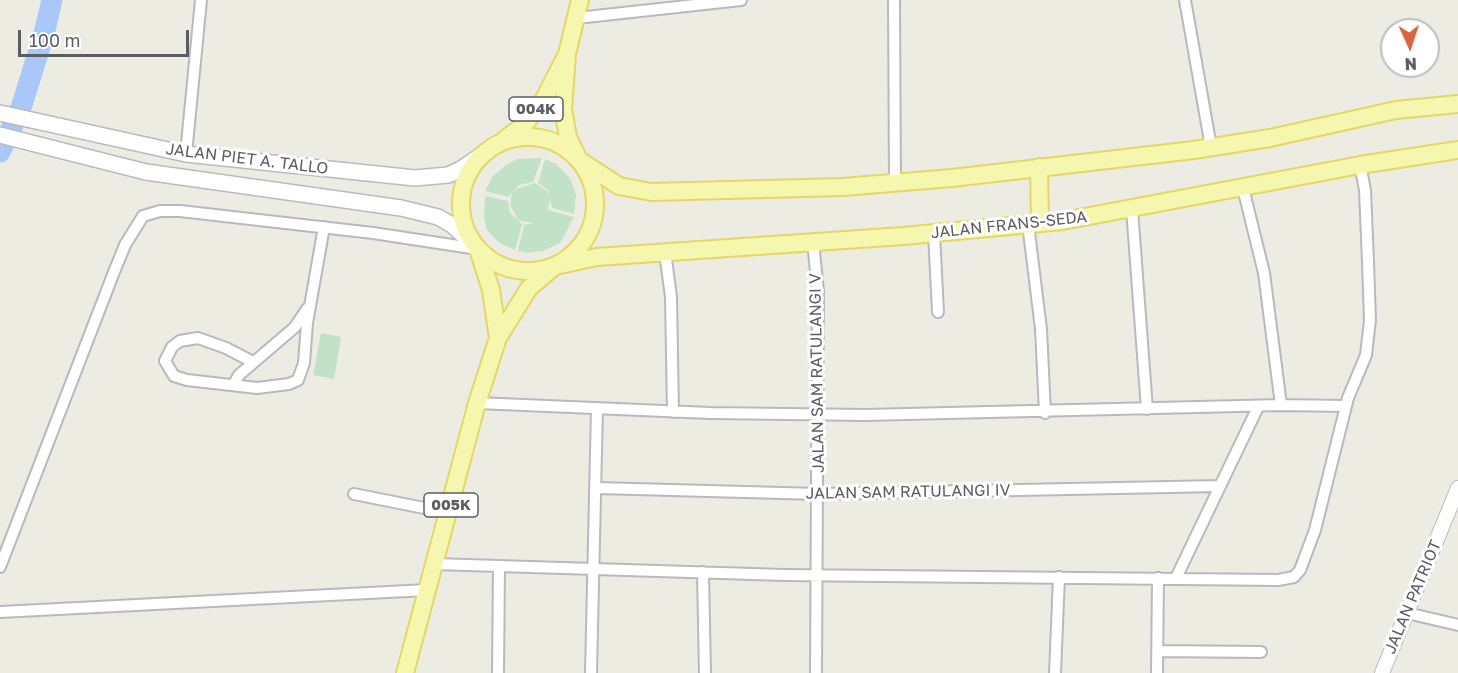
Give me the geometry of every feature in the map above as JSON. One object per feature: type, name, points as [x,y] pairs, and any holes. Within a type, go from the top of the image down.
[{"type":"main road","name":"004K","points":[[579,160],[568,137],[563,109],[567,54],[580,0]]},
{"type":"main road","name":"004K","points":[[489,150],[524,125],[544,99],[567,54]]},
{"type":"main road","points":[[579,160],[587,171],[596,198],[592,225],[578,249],[555,266],[542,270],[514,270],[500,265],[478,249],[464,224],[461,197],[470,170],[489,150],[515,138],[543,139],[568,150],[579,160],[619,186],[651,192],[806,189],[895,183],[1211,147],[1270,138],[1396,110],[1458,104]]},
{"type":"main road","name":"JALAN PIET A. TALLO","points":[[0,113],[186,154],[423,178],[461,170],[489,150]]},
{"type":"main road","name":"JALAN PIET A. TALLO","points":[[0,135],[146,172],[401,208],[438,217],[452,225],[478,249]]},
{"type":"main road","name":"JALAN FRANS-SEDA","points":[[555,266],[597,256],[934,234],[1034,224],[1132,209],[1359,165],[1458,150]]},
{"type":"main road","points":[[1034,224],[1039,167]]},
{"type":"main road","name":"005K","points":[[478,249],[491,290],[498,338]]},
{"type":"main road","name":"005K","points":[[405,673],[477,403],[498,338],[529,288],[555,266]]},
{"type":"street","points":[[186,154],[201,0]]},
{"type":"street","points":[[577,18],[701,2],[741,0]]},
{"type":"street","points":[[894,0],[895,183]]},
{"type":"street","points":[[1185,0],[1211,147]]},
{"type":"street","points":[[434,564],[595,571],[816,575],[1283,580],[1294,577],[1300,570],[1315,531],[1352,384],[1366,355],[1370,320],[1365,190],[1359,165]]},
{"type":"street","points":[[1244,188],[1264,273],[1281,405]]},
{"type":"street","points":[[1132,209],[1147,409]]},
{"type":"street","points":[[0,567],[5,538],[125,245],[143,216],[160,211],[180,211],[324,227],[478,249]]},
{"type":"street","points":[[1034,224],[1045,413]]},
{"type":"street","points":[[253,362],[226,348],[198,338],[180,341],[172,347],[165,361],[174,376],[257,388],[289,384],[298,380],[304,363],[309,306],[324,227]]},
{"type":"street","points":[[934,234],[938,312]]},
{"type":"street","name":"JALAN SAM RATULANGI V","points":[[813,242],[818,291],[819,494],[816,673]]},
{"type":"street","points":[[665,252],[671,297],[673,412]]},
{"type":"street","points":[[234,384],[239,375],[295,327],[309,306]]},
{"type":"street","points":[[477,403],[673,412],[865,416],[1281,405],[1346,406]]},
{"type":"street","points":[[1176,578],[1258,406]]},
{"type":"street","points":[[591,673],[597,488],[597,408]]},
{"type":"street","name":"JALAN SAM RATULANGI IV","points":[[597,488],[819,494],[1219,486]]},
{"type":"street","name":"JALAN PATRIOT","points":[[1382,673],[1456,502],[1458,488]]},
{"type":"street","points":[[354,494],[448,513]]},
{"type":"street","points":[[498,673],[499,566]]},
{"type":"street","points":[[703,572],[705,673]]},
{"type":"street","points":[[1055,673],[1059,577]]},
{"type":"street","points":[[1157,673],[1158,578]]},
{"type":"street","points":[[0,612],[427,590]]},
{"type":"street","points":[[1407,612],[1458,625]]},
{"type":"street","points":[[1158,651],[1261,652]]},
{"type":"green space","points":[[542,158],[533,182],[519,185],[508,197],[485,191],[493,176],[507,164],[518,159]]},
{"type":"green space","points":[[545,159],[556,164],[570,178],[576,195],[574,214],[552,208],[548,190],[538,183]]},
{"type":"green space","points":[[535,183],[547,191],[550,199],[548,210],[574,217],[560,243],[543,251],[527,253],[518,251],[524,225],[533,223],[518,220],[510,205],[512,193],[516,189]]},
{"type":"green space","points":[[485,196],[508,201],[510,213],[522,224],[515,250],[498,242],[487,230],[484,217]]},
{"type":"green space","points":[[321,333],[341,337],[334,379],[313,375]]},
{"type":"waterway","points":[[0,152],[21,108],[52,0]]}]
